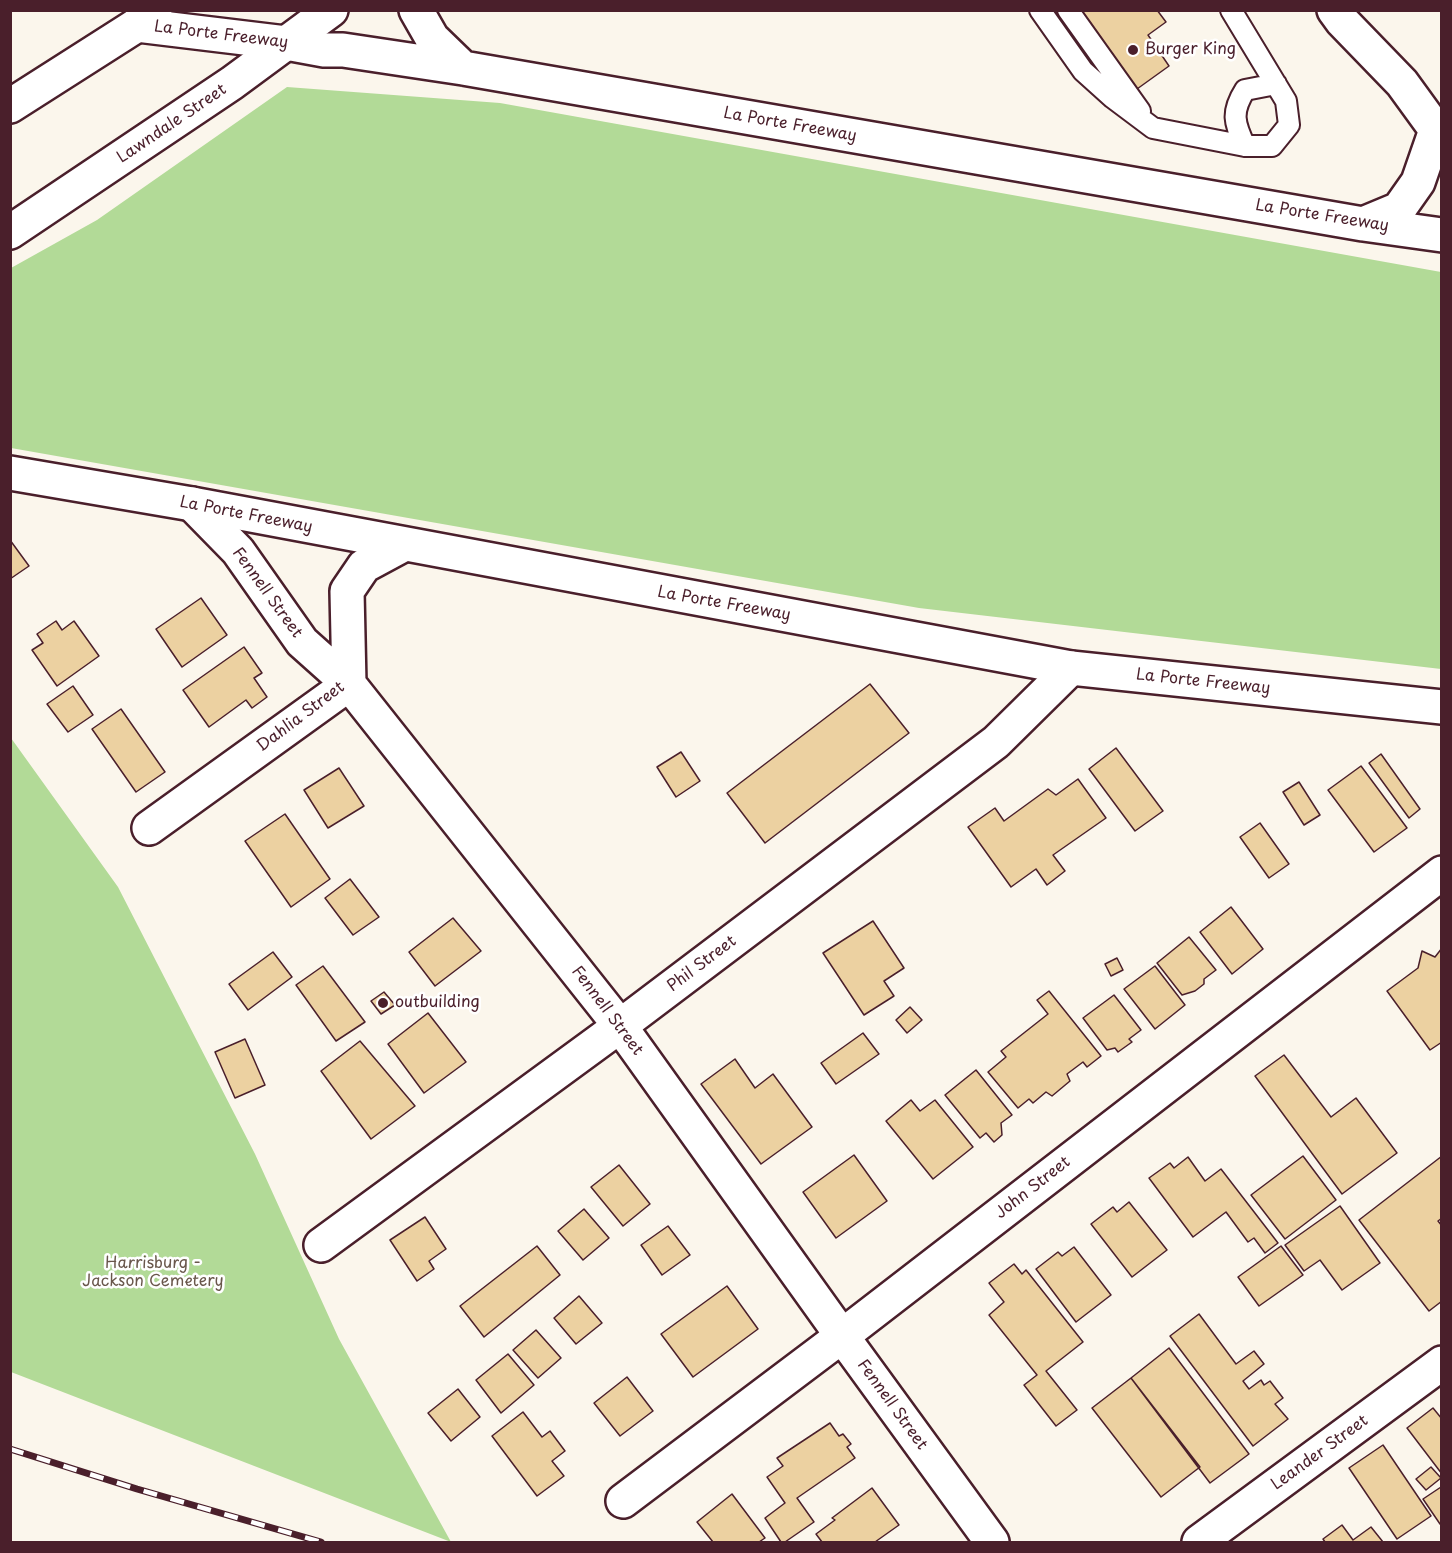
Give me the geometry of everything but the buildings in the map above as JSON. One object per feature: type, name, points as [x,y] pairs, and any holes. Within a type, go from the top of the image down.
[{"type":"street","name":"Lawndale Street","points":[[13,225],[232,83],[331,10]]},
{"type":"street","points":[[416,10],[432,38],[463,68]]},
{"type":"street","points":[[1334,10],[1402,83],[1439,134],[1418,182],[1400,209],[1363,224]]},
{"type":"street","name":"La Porte Freeway","points":[[146,18],[324,50],[343,50],[463,68],[1442,236]]},
{"type":"street","points":[[10,106],[146,18]]},
{"type":"street","name":"La Porte Freeway","points":[[10,473],[192,504],[1071,668],[1442,706]]},
{"type":"street","name":"Fennell Street","points":[[192,504],[238,551],[302,642],[349,684],[621,1026],[992,1542]]},
{"type":"street","name":"Dahlia Street","points":[[149,828],[349,684],[347,591],[364,566],[403,545]]},
{"type":"street","name":"Phil Street","points":[[321,1245],[621,1026],[996,742],[1071,668]]},
{"type":"street","name":"John Street","points":[[623,1500],[842,1336],[1442,873]]},
{"type":"street","name":"Leander Street","points":[[1199,1542],[1442,1363]]},
{"type":"lane","points":[[1040,10],[1083,71],[1113,98],[1153,128],[1245,146],[1272,146],[1289,125],[1286,101],[1231,10]]},
{"type":"lane","points":[[1068,10],[1153,128]]},
{"type":"lane","points":[[1245,146],[1236,127],[1236,104],[1245,90],[1276,84]]},
{"type":"green space","points":[[287,87],[500,103],[1441,272],[1441,669],[919,608],[11,448],[11,268],[97,220]]},
{"type":"green space","name":"Harrisburg - Jackson Cemetery","points":[[11,738],[118,887],[255,1154],[339,1339],[451,1542],[11,1372]]},
{"type":"railway","points":[[10,1449],[137,1489],[321,1542]]},
{"type":"place","name":"Burger King","points":[[1133,50]]},
{"type":"place","name":"outbuilding","points":[[383,1003]]}]
